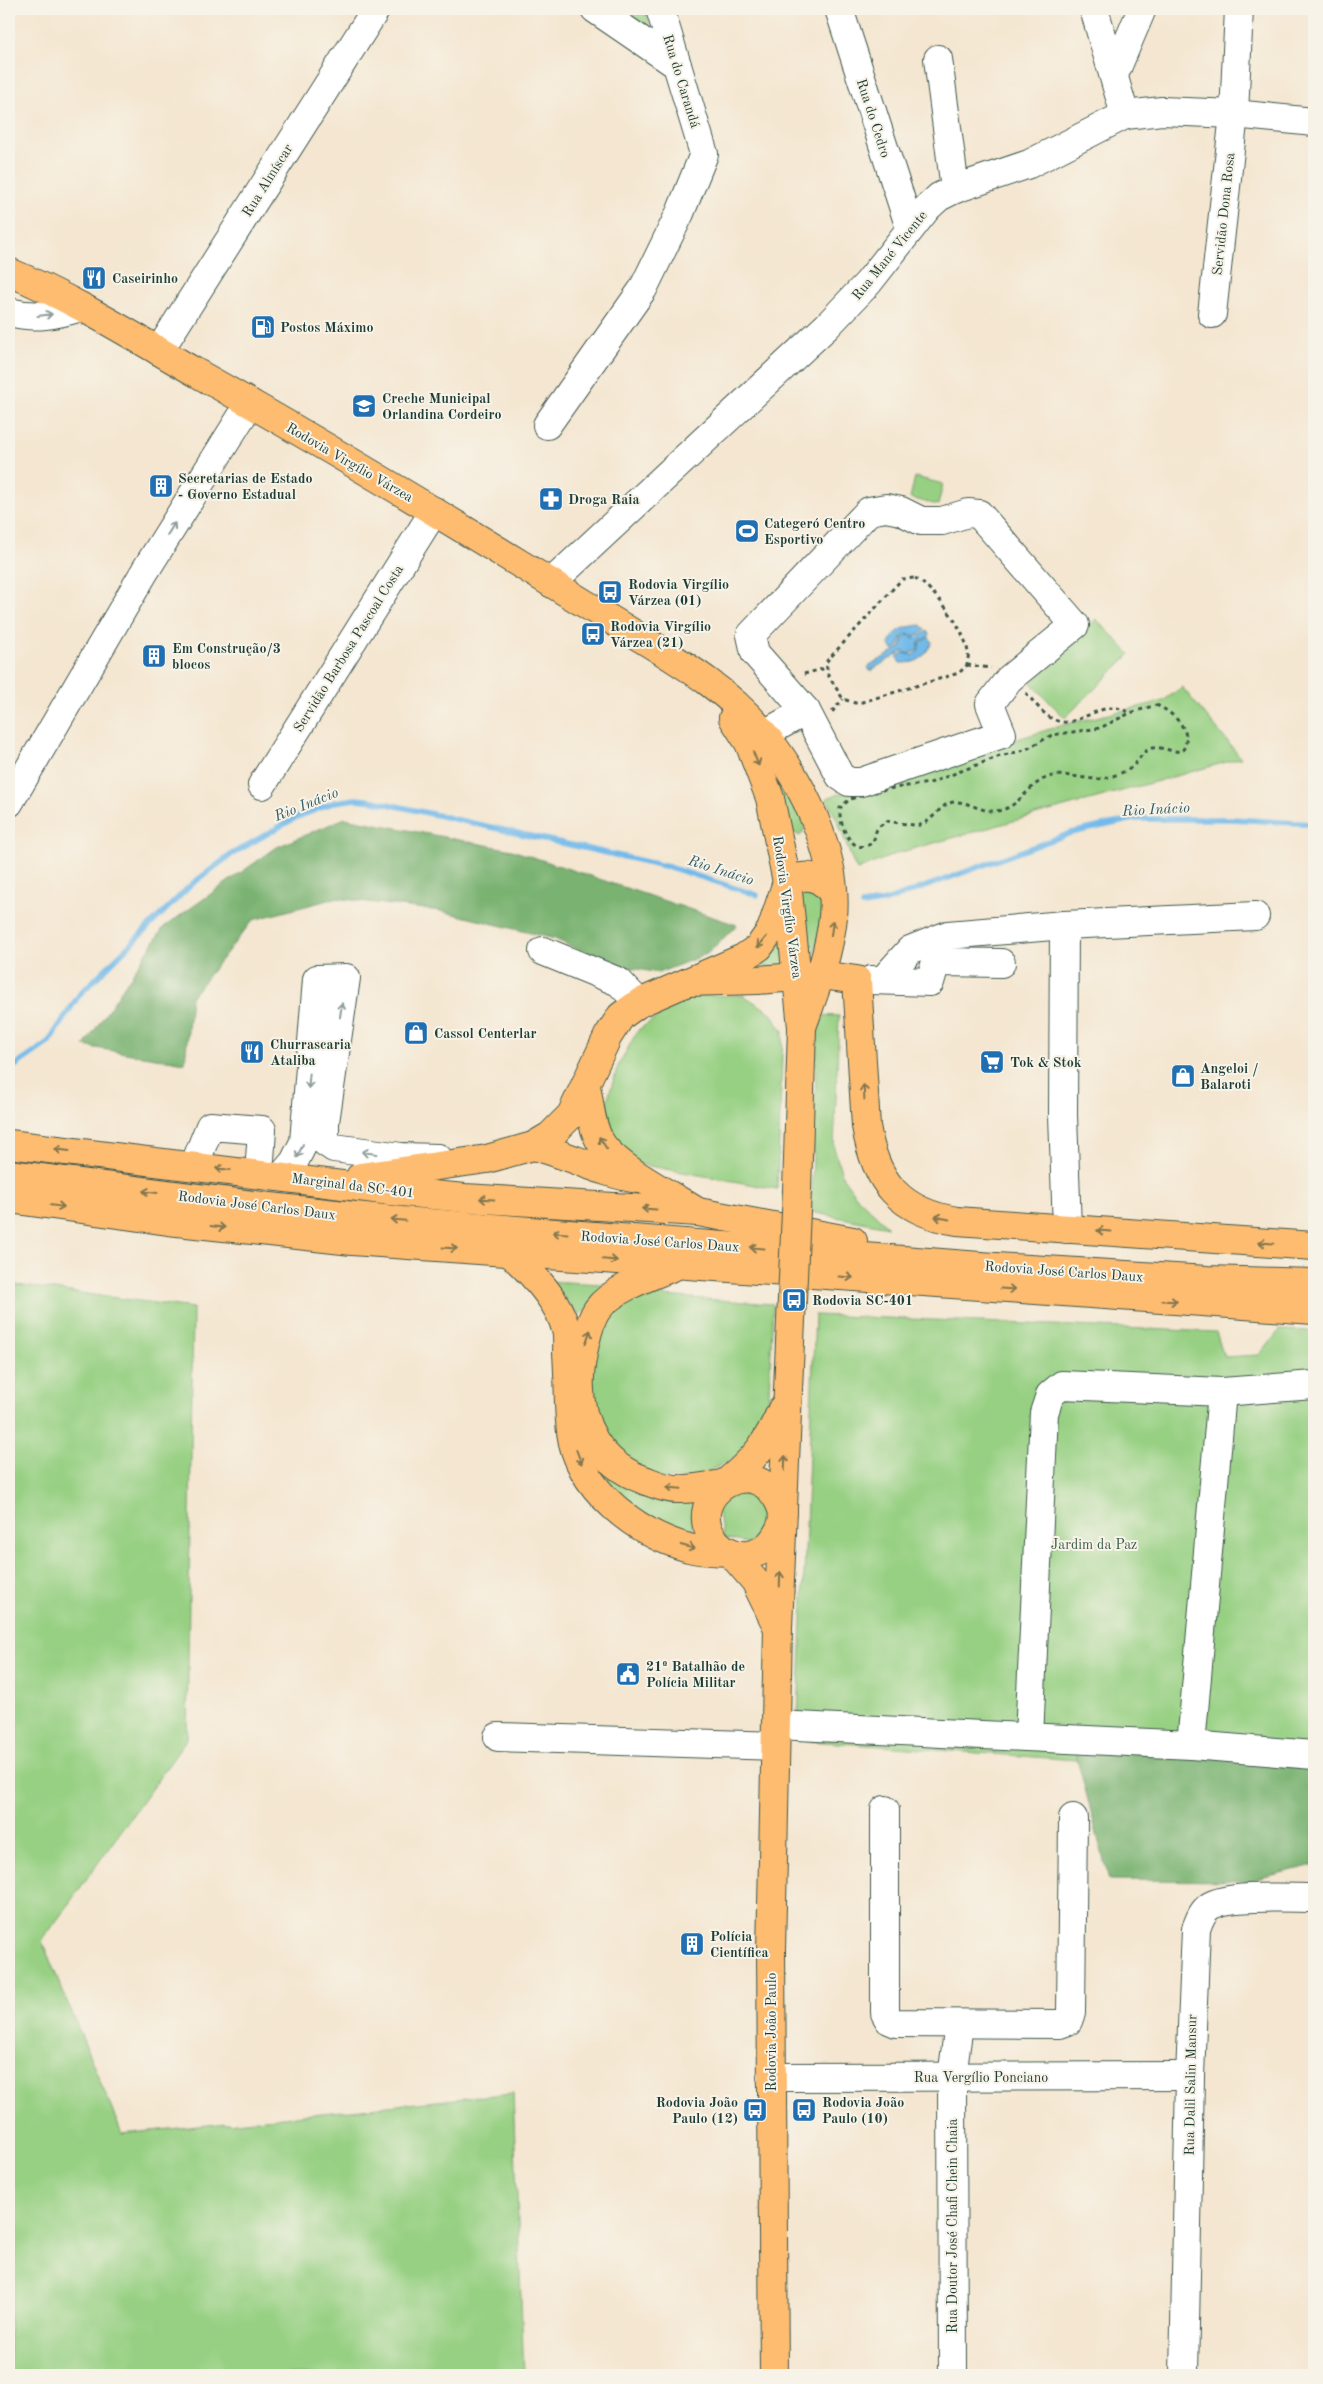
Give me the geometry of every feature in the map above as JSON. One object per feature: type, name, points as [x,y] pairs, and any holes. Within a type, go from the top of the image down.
[{"type":"main road","name":"Rodovia Virgílio Várzea","points":[[9,272],[81,307],[434,511],[684,666],[738,705],[764,734],[796,782],[819,830],[827,853],[834,914],[830,942],[809,976],[801,1016],[797,1190],[790,1342]]},
{"type":"main road","name":"Rodovia Virgílio Várzea","points":[[684,666],[733,719],[749,743],[770,798],[809,976]]},
{"type":"main road","points":[[777,830],[792,844],[812,839],[819,830]]},
{"type":"main road","points":[[324,1182],[488,1159],[533,1146],[560,1128],[571,1115],[608,1036],[621,1016],[639,1003],[743,958],[759,947],[771,930],[787,882],[806,876],[817,878],[827,884],[833,894]]},
{"type":"main road","points":[[688,982],[809,976],[870,980],[868,1140],[875,1163],[882,1177],[895,1193],[921,1213],[939,1218],[1068,1229],[1314,1242]]},
{"type":"main road","points":[[758,980],[774,985],[801,1016]]},
{"type":"main road","points":[[586,1086],[594,1123],[601,1142],[611,1154],[648,1181],[698,1212],[980,1266]]},
{"type":"main road","name":"Marginal da SC-401","points":[[9,1144],[465,1198],[698,1212]]},
{"type":"main road","points":[[533,1146],[572,1157],[602,1172],[648,1181]]},
{"type":"main road","name":"Rodovia José Carlos Daux","points":[[9,1174],[270,1207],[402,1221],[980,1266],[1207,1280],[1314,1283]]},
{"type":"main road","name":"Rodovia José Carlos Daux","points":[[9,1199],[255,1231],[352,1241],[1314,1310]]},
{"type":"main road","points":[[509,1252],[525,1267],[556,1307],[566,1330],[571,1434],[579,1460],[594,1486],[615,1508],[654,1535],[690,1549],[747,1555],[763,1551],[775,1540],[782,1518],[775,1494],[760,1481],[747,1478],[734,1479],[722,1484],[677,1489],[663,1487],[640,1479],[623,1471],[599,1450],[590,1437],[584,1419],[579,1390],[581,1356],[597,1310],[628,1286],[676,1265]]},
{"type":"main road","name":"Rodovia João Paulo","points":[[774,2375],[771,1951],[778,1628],[790,1342]]},
{"type":"main road","name":"Rodovia João Paulo","points":[[722,1484],[744,1468],[764,1446],[788,1396]]},
{"type":"main road","points":[[722,1484],[708,1503],[706,1515],[712,1538],[730,1552]]},
{"type":"main road","name":"Rodovia João Paulo","points":[[730,1552],[755,1581],[778,1628]]},
{"type":"street","points":[[595,9],[677,64]]},
{"type":"street","name":"Rua do Carandá","points":[[548,425],[643,289],[680,213],[704,154],[660,9]]},
{"type":"street","name":"Rua do Cedro","points":[[839,9],[910,228]]},
{"type":"street","points":[[1094,9],[1125,115]]},
{"type":"street","points":[[1114,75],[1142,9]]},
{"type":"street","name":"Servidão Dona Rosa","points":[[1212,314],[1234,114],[1239,9]]},
{"type":"street","name":"Rua Almíscar","points":[[159,351],[368,12]]},
{"type":"street","points":[[938,59],[955,188]]},
{"type":"street","name":"Rua Mané Vicente","points":[[551,583],[827,326],[868,283],[910,228],[939,197],[955,188],[1030,164],[1125,115],[1162,111],[1234,114],[1314,122]]},
{"type":"street","points":[[9,312],[30,317],[59,314],[81,307]]},
{"type":"street","points":[[9,803],[145,571],[250,403]]},
{"type":"street","points":[[886,508],[901,511],[921,521],[942,521],[968,513],[979,514],[1075,625],[1009,679],[990,704],[1002,734],[861,782],[850,782],[840,776],[806,711],[755,653],[751,635],[869,511],[886,508]]},
{"type":"street","name":"Servidão Barbosa Pascoal Costa","points":[[262,785],[434,511]]},
{"type":"street","points":[[764,734],[806,711]]},
{"type":"street","points":[[870,980],[910,950],[948,934],[1064,925],[1254,916]]},
{"type":"street","points":[[1064,925],[1063,1116],[1068,1229]]},
{"type":"street","points":[[543,951],[618,982],[639,1003]]},
{"type":"street","points":[[870,980],[930,982],[935,965],[946,961],[1001,963]]},
{"type":"street","points":[[194,1166],[210,1126],[262,1130],[270,1175],[297,1158],[304,1142],[317,980],[346,978],[325,1122],[325,1142],[334,1148],[401,1157],[488,1159]]},
{"type":"street","points":[[1029,1737],[1044,1413],[1050,1395],[1062,1385],[1222,1392],[1314,1385]]},
{"type":"street","points":[[1191,1745],[1222,1392]]},
{"type":"street","points":[[498,1737],[1029,1737],[1191,1745],[1314,1755]]},
{"type":"street","points":[[885,1810],[885,2013],[889,2020],[896,2023],[1060,2024],[1068,2021],[1071,2013],[1073,1818]]},
{"type":"street","name":"Rua Dalil Salin Mansur","points":[[1184,2375],[1193,1946],[1196,1929],[1202,1914],[1210,1906],[1228,1900],[1314,1898]]},
{"type":"street","name":"Rua Doutor José Chafi Chein Chaia","points":[[953,2375],[952,2076],[959,2024]]},
{"type":"street","name":"Rua Vergílio Ponciano","points":[[772,2077],[1190,2076]]},
{"type":"path","points":[[915,578],[928,586],[958,627],[968,653],[967,665],[959,673],[855,703],[843,699],[826,668],[826,662],[902,579],[915,578]]},
{"type":"path","points":[[967,665],[985,666],[1009,679],[1047,716],[1057,721],[1068,721],[1107,708],[1120,707],[1130,713]]},
{"type":"path","points":[[799,674],[826,668]]},
{"type":"path","points":[[1156,705],[1167,710],[1180,721],[1184,729],[1185,747],[1182,751],[1176,752],[1160,748],[1145,751],[1128,770],[1102,779],[1062,774],[1044,778],[1022,798],[1003,810],[995,812],[954,802],[946,804],[932,818],[919,825],[887,821],[878,828],[872,843],[868,846],[862,847],[853,843],[848,837],[839,816],[840,808],[850,799],[886,789],[930,783],[1000,756],[1025,750],[1052,736],[1100,728],[1130,713],[1156,705]]},
{"type":"green space","points":[[622,9],[645,9],[651,29]]},
{"type":"green space","points":[[915,477],[943,484],[938,505],[910,498]]},
{"type":"green space","points":[[1096,619],[1130,654],[1065,718],[1031,683]]},
{"type":"green space","points":[[1182,687],[1241,758],[898,853],[857,870],[854,865],[838,822],[826,798],[1063,725],[1163,701]]},
{"type":"green space","points":[[783,782],[806,821],[803,833],[800,836],[788,829],[778,787]]},
{"type":"green space","points":[[345,818],[512,850],[737,925],[707,954],[658,973],[607,963],[555,939],[441,911],[336,898],[253,920],[191,997],[185,1063],[84,1046],[164,927],[277,847]]},
{"type":"green space","points":[[807,889],[815,893],[820,900],[822,909],[818,940],[813,958],[809,961],[800,893]]},
{"type":"green space","points":[[783,943],[786,966],[763,967],[763,962]]},
{"type":"green space","points":[[743,995],[770,1012],[783,1031],[777,1189],[638,1164],[611,1138],[603,1113],[618,1066],[638,1030],[689,996]]},
{"type":"green space","points":[[818,1015],[839,1016],[834,1148],[843,1178],[858,1198],[888,1227],[811,1212]]},
{"type":"green space","points":[[545,1281],[622,1285],[594,1302],[579,1315],[562,1295]]},
{"type":"green space","points":[[9,1284],[193,1308],[187,1739],[42,1941],[122,2134],[513,2093],[524,2375],[9,2375]]},
{"type":"green space","points":[[650,1295],[773,1304],[768,1417],[747,1451],[696,1478],[664,1479],[635,1469],[599,1430],[589,1403],[592,1354],[604,1324],[623,1303]]},
{"type":"green space","name":"Jardim da Paz","points":[[815,1315],[1216,1332],[1224,1357],[1259,1355],[1280,1330],[1314,1331],[1314,1777],[797,1740]]},
{"type":"green space","points":[[608,1474],[698,1495],[691,1516],[695,1538],[669,1530],[625,1502],[604,1478]]},
{"type":"green space","points":[[736,1489],[760,1495],[770,1517],[766,1532],[751,1544],[724,1538],[716,1505]]},
{"type":"green space","points":[[1074,1747],[1314,1764],[1314,1865],[1248,1881],[1109,1880]]},
{"type":"water","points":[[921,625],[925,630],[916,636],[906,634],[902,637],[899,646],[893,650],[889,644],[898,631]]},
{"type":"water","points":[[927,631],[930,635],[919,642],[917,651],[907,654],[903,651],[870,671],[868,667],[901,647],[903,638],[907,635],[916,638]]},
{"type":"water","points":[[929,637],[932,643],[920,659],[900,663],[897,657],[903,653],[913,655],[918,652],[920,643]]},
{"type":"waterway","name":"Rio Inácio","points":[[9,1070],[48,1043],[79,995],[192,884],[232,854],[293,819],[335,802],[356,799],[374,801],[669,867],[757,895]]},
{"type":"waterway","name":"Rio Inácio","points":[[862,905],[886,901],[1071,833],[1134,819],[1233,819],[1314,824]]},
{"type":"place","name":"Caseirinho","points":[[94,278]]},
{"type":"place","name":"Postos Máximo","points":[[263,327]]},
{"type":"place","name":"Creche Municipal Orlandina Cordeiro","points":[[364,406]]},
{"type":"place","name":"Secretarias de Estado - Governo Estadual","points":[[161,486]]},
{"type":"place","name":"Droga Raia","points":[[551,499]]},
{"type":"place","name":"Categeró Centro Esportivo","points":[[747,531]]},
{"type":"place","name":"Rodovia Virgílio Várzea (01)","points":[[610,592]]},
{"type":"place","name":"Rodovia Virgílio Várzea (21)","points":[[593,634]]},
{"type":"place","name":"Em Construção/3 blocos","points":[[154,656]]},
{"type":"place","name":"Cassol Centerlar","points":[[416,1033]]},
{"type":"place","name":"Churrascaria Ataliba","points":[[252,1052]]},
{"type":"place","name":"Tok & Stok","points":[[992,1062]]},
{"type":"place","name":"Angeloi / Balaroti","points":[[1183,1076]]},
{"type":"place","name":"Rodovia SC-401","points":[[794,1300]]},
{"type":"place","name":"21º Batalhão de Polícia Militar","points":[[628,1674]]},
{"type":"place","name":"Polícia Científica","points":[[692,1944]]},
{"type":"place","name":"Rodovia João Paulo (12)","points":[[755,2110]]},
{"type":"place","name":"Rodovia João Paulo (10)","points":[[804,2110]]}]
